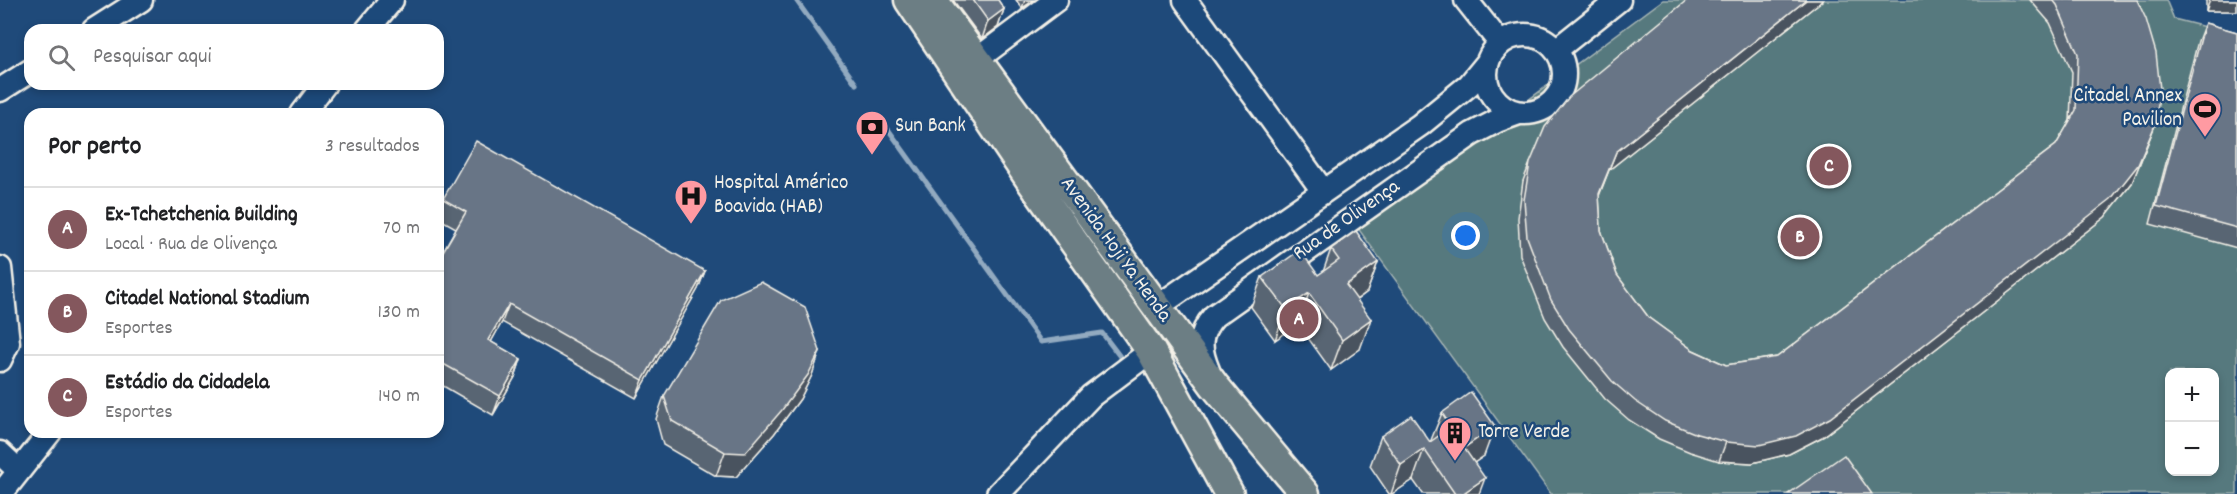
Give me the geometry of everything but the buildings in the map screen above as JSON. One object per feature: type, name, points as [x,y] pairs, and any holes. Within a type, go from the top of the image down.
[{"type":"main road","name":"Avenida Hoji Ya Henda","points":[[909,0],[1151,351],[1229,494]]},
{"type":"main road","name":"Avenida Hoji Ya Henda","points":[[933,0],[1214,385],[1305,494]]},
{"type":"street","points":[[103,24],[141,0]]},
{"type":"street","points":[[372,24],[392,0]]},
{"type":"street","points":[[976,60],[1056,0]]},
{"type":"street","points":[[1185,0],[1323,191]]},
{"type":"street","points":[[1466,0],[1500,43]]},
{"type":"street","points":[[1556,50],[1619,0]]},
{"type":"street","points":[[1157,307],[1446,106],[1469,85],[1500,43],[1510,37],[1535,36],[1548,42],[1556,50],[1564,68],[1562,88],[1552,103],[1541,110],[1519,113],[1501,105],[1491,93],[1486,78],[1487,63]]},
{"type":"street","points":[[0,90],[24,75]]},
{"type":"street","points":[[307,108],[320,90]]},
{"type":"street","name":"Rua de Olivença","points":[[1214,385],[1200,347],[1201,335],[1205,326],[1214,316],[1472,134],[1519,113]]},
{"type":"street","points":[[0,267],[8,343],[0,360]]},
{"type":"street","points":[[998,494],[1091,396],[1151,351]]},
{"type":"street","points":[[1,494],[45,438]]},
{"type":"street","points":[[0,453],[19,471]]},
{"type":"green space","points":[[1663,0],[2166,0],[2174,19],[2237,35],[2237,494],[1551,494],[1357,227]]},
{"type":"waterway","points":[[796,0],[856,84]]},
{"type":"waterway","points":[[885,125],[1041,342],[1102,333],[1121,358]]},
{"type":"place","name":"Citadel Annex Pavilion","points":[[2205,138]]},
{"type":"place","name":"Sun Bank","points":[[872,156]]},
{"type":"place","name":"Estádio da Cidadela","points":[[1829,166]]},
{"type":"place","name":"Hospital Américo Boavida (HAB)","points":[[691,225]]},
{"type":"place","name":"Citadel National Stadium","points":[[1800,237]]},
{"type":"place","name":"Ex-Tchetchenia Building","points":[[1299,319]]},
{"type":"place","name":"Torre Verde","points":[[1455,462]]}]
